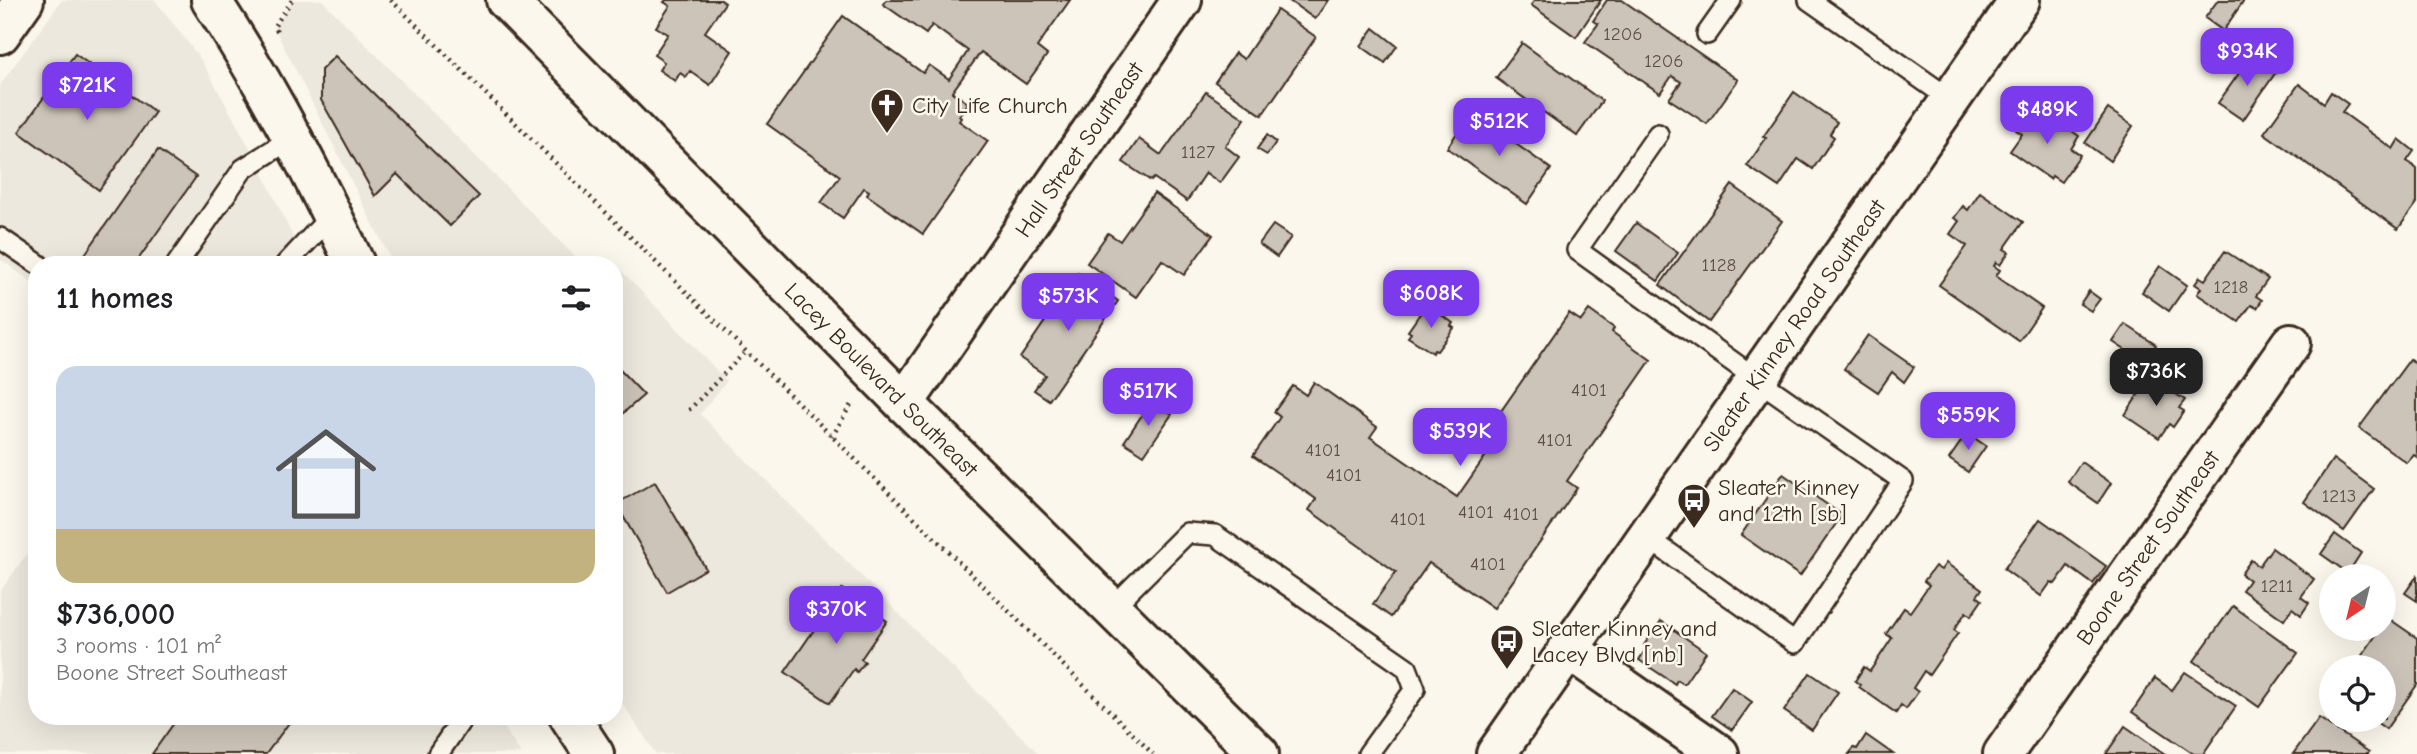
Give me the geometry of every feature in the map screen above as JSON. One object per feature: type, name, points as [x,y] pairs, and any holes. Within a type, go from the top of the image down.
[{"type":"street","points":[[0,34],[24,0]]},
{"type":"street","points":[[211,0],[242,47],[292,138],[351,256]]},
{"type":"street","name":"Lacey Boulevard Southeast","points":[[506,0],[904,403],[1259,754]]},
{"type":"street","name":"Hall Street Southeast","points":[[904,403],[1182,0]]},
{"type":"street","name":"Sleater Kinney Road Southeast","points":[[1496,754],[2020,0]]},
{"type":"street","name":"Boone Street Southeast","points":[[2003,754],[2291,343]]},
{"type":"street","points":[[1568,649],[1719,754]]},
{"type":"street","points":[[575,725],[594,754]]},
{"type":"lane","points":[[1707,34],[1731,0]]},
{"type":"lane","points":[[1809,0],[1950,99]]},
{"type":"lane","points":[[1648,538],[1795,643],[1903,481],[1577,250],[1658,134]]},
{"type":"lane","points":[[183,256],[243,169],[292,138]]},
{"type":"lane","points":[[294,256],[332,215]]},
{"type":"lane","points":[[0,238],[28,257]]},
{"type":"lane","points":[[1112,607],[1187,533],[1215,535],[1407,668],[1415,689],[1368,754]]},
{"type":"lane","points":[[438,754],[458,725]]},
{"type":"path","points":[[280,37],[274,27],[292,0]]},
{"type":"path","points":[[391,0],[1153,754]]},
{"type":"path","points":[[689,410],[746,351]]},
{"type":"path","points":[[832,437],[857,395]]},
{"type":"shaded area","points":[[62,0],[155,0],[202,61],[257,161],[302,256],[28,256],[28,279],[0,259],[0,85]]},
{"type":"shaded area","points":[[294,0],[322,0],[574,256],[389,256],[274,27]]},
{"type":"shaded area","points":[[623,272],[727,381],[700,414],[1039,754],[656,754],[623,704]]},
{"type":"shaded area","points":[[28,552],[28,725],[503,725],[521,754],[0,754],[0,592]]},
{"type":"building","points":[[721,0],[725,3],[705,32],[732,51],[710,85],[690,71],[686,77],[680,73],[675,81],[659,70],[664,62],[654,55],[668,34],[656,27],[670,6],[664,2]]},
{"type":"building","points":[[886,0],[1070,0],[1037,47],[1047,55],[1026,84],[981,52],[952,92],[968,103],[959,116],[959,121],[988,141],[923,234],[867,195],[869,191],[864,188],[843,218],[821,203],[840,176],[767,124],[843,16],[923,73],[929,65],[949,79],[968,51],[932,25],[926,34],[883,4]]},
{"type":"building","points":[[1288,0],[1328,0],[1315,19]]},
{"type":"building","points":[[1535,0],[1601,0],[1576,37],[1531,5]]},
{"type":"building","points":[[1607,0],[1622,0],[1738,80],[1707,124],[1669,99],[1681,82],[1672,76],[1660,93],[1585,42],[1598,24],[1593,21]]},
{"type":"building","points":[[2218,0],[2244,0],[2223,31],[2205,18]]},
{"type":"building","points":[[1277,10],[1316,37],[1262,115],[1215,82],[1235,53],[1244,59]]},
{"type":"building","points":[[1374,28],[1397,46],[1385,63],[1361,46]]},
{"type":"building","points":[[1522,43],[1602,101],[1577,136],[1496,78]]},
{"type":"building","points":[[75,54],[155,112],[99,190],[19,132]]},
{"type":"building","points":[[2252,55],[2276,72],[2243,120],[2218,103]]},
{"type":"building","points":[[335,56],[479,196],[450,226],[397,174],[375,196],[321,100],[321,70]]},
{"type":"building","points":[[2299,84],[2324,103],[2331,92],[2348,104],[2342,112],[2393,149],[2399,139],[2414,151],[2407,161],[2417,169],[2417,203],[2398,229],[2264,133]]},
{"type":"building","points":[[1206,92],[1245,119],[1225,146],[1239,157],[1220,183],[1206,173],[1187,201],[1154,178],[1151,181],[1123,162],[1139,139],[1161,155]]},
{"type":"building","points":[[1794,92],[1837,122],[1830,134],[1834,137],[1813,169],[1798,159],[1779,187],[1747,166]]},
{"type":"building","points":[[2039,108],[2079,136],[2071,149],[2080,155],[2061,182],[2052,176],[2050,179],[2010,151],[2022,134],[2016,130],[2022,122],[2026,125]]},
{"type":"building","points":[[2108,109],[2133,126],[2110,161],[2085,143]]},
{"type":"building","points":[[1471,112],[1551,169],[1527,204],[1447,148]]},
{"type":"building","points":[[1267,135],[1276,142],[1267,155],[1257,149]]},
{"type":"building","points":[[158,150],[196,177],[141,256],[84,256]]},
{"type":"building","points":[[1732,185],[1782,221],[1709,322],[1660,285]]},
{"type":"building","points":[[1980,192],[2023,222],[2004,249],[2009,252],[2000,265],[1996,262],[1994,266],[2000,270],[1996,276],[2042,308],[2019,341],[1939,285],[1967,246],[1950,234],[1959,221],[1954,218],[1963,206],[1968,210]]},
{"type":"building","points":[[1154,193],[1213,235],[1184,275],[1162,260],[1136,297],[1087,263],[1108,233],[1120,241]]},
{"type":"building","points":[[1636,223],[1678,253],[1658,281],[1616,251]]},
{"type":"building","points":[[1273,225],[1291,237],[1277,257],[1259,244]]},
{"type":"building","points":[[2225,251],[2268,279],[2256,296],[2262,300],[2257,308],[2251,305],[2239,322],[2197,294],[2201,288],[2195,284],[2200,277],[2205,280]]},
{"type":"building","points":[[2160,266],[2187,285],[2169,311],[2142,292]]},
{"type":"building","points":[[1078,273],[1118,301],[1049,400],[1034,390],[1045,375],[1020,358]]},
{"type":"building","points":[[2089,291],[2100,299],[2091,311],[2080,304]]},
{"type":"building","points":[[1430,307],[1453,323],[1451,326],[1454,328],[1433,353],[1408,337],[1411,333],[1408,331],[1424,308],[1428,311]]},
{"type":"building","points":[[1589,310],[1614,328],[1612,332],[1651,360],[1567,481],[1577,488],[1494,608],[1429,563],[1391,617],[1373,604],[1396,572],[1309,510],[1316,499],[1253,456],[1280,417],[1274,412],[1293,386],[1306,395],[1314,382],[1377,427],[1370,437],[1457,497],[1496,441],[1485,434],[1569,313],[1581,321]]},
{"type":"building","points":[[2125,324],[2156,345],[2143,362],[2113,342]]},
{"type":"building","points":[[1868,335],[1914,367],[1904,382],[1892,372],[1878,392],[1844,369]]},
{"type":"building","points":[[2410,359],[2417,365],[2417,457],[2414,455],[2407,463],[2359,428]]},
{"type":"building","points":[[623,373],[644,395],[623,413]]},
{"type":"building","points":[[2150,377],[2185,400],[2179,408],[2184,411],[2173,427],[2169,424],[2159,438],[2125,415]]},
{"type":"building","points":[[1165,394],[1178,402],[1173,409],[1161,401]]},
{"type":"building","points":[[1152,400],[1172,414],[1144,455],[1124,442]]},
{"type":"building","points":[[1967,433],[1986,446],[1968,472],[1949,459]]},
{"type":"building","points":[[2333,459],[2374,489],[2344,531],[2304,502]]},
{"type":"building","points":[[2081,462],[2111,483],[2098,503],[2068,482]]},
{"type":"building","points":[[1783,474],[1842,515],[1800,576],[1741,535]]},
{"type":"building","points":[[655,482],[706,569],[667,592],[623,516],[623,500]]},
{"type":"building","points":[[2040,519],[2106,566],[2093,584],[2068,566],[2055,584],[2051,582],[2041,596],[2004,569]]},
{"type":"building","points":[[2335,534],[2361,553],[2354,564],[2335,564],[2321,554]]},
{"type":"building","points":[[2272,548],[2314,579],[2301,597],[2309,603],[2301,615],[2292,608],[2284,620],[2242,590],[2249,580],[2241,574],[2251,560],[2259,566]]},
{"type":"building","points":[[1946,563],[1982,589],[1977,596],[1982,600],[1971,616],[1966,612],[1954,630],[1958,633],[1929,675],[1924,671],[1913,688],[1918,692],[1906,709],[1901,705],[1896,713],[1859,687],[1855,681],[1864,667],[1870,671],[1892,638],[1886,634],[1904,608],[1910,612],[1929,585],[1924,581],[1935,566],[1941,570]]},
{"type":"building","points":[[2417,576],[2417,601],[2405,593]]},
{"type":"building","points":[[842,589],[887,621],[861,659],[865,662],[857,672],[854,669],[830,703],[785,672]]},
{"type":"building","points":[[2233,606],[2298,653],[2259,707],[2194,661]]},
{"type":"building","points":[[1661,621],[1706,652],[1684,684],[1677,680],[1675,684],[1639,660],[1647,647],[1644,645]]},
{"type":"building","points":[[2396,624],[2417,638],[2417,685],[2396,715],[2396,655],[2362,655],[2372,641],[2396,641]]},
{"type":"building","points":[[2185,672],[2236,706],[2203,754],[2194,754],[2132,712],[2155,678],[2172,690]]},
{"type":"building","points":[[1810,673],[1838,692],[1812,730],[1784,711]]},
{"type":"building","points":[[1732,688],[1752,702],[1732,730],[1712,716]]},
{"type":"building","points":[[2319,718],[2319,732],[2340,732],[2369,752],[2368,754],[2293,754]]},
{"type":"building","points":[[173,725],[287,725],[266,754],[152,754]]},
{"type":"building","points":[[2125,726],[2165,754],[2106,754]]},
{"type":"building","points":[[1866,735],[1893,754],[1849,754],[1854,748],[1857,749]]},
{"type":"place","name":"City Life Church","points":[[887,135]]},
{"type":"place","name":"Sleater Kinney and 12th [sb]","points":[[1694,530]]},
{"type":"place","name":"Sleater Kinney and Lacey Blvd [nb]","points":[[1507,671]]}]
